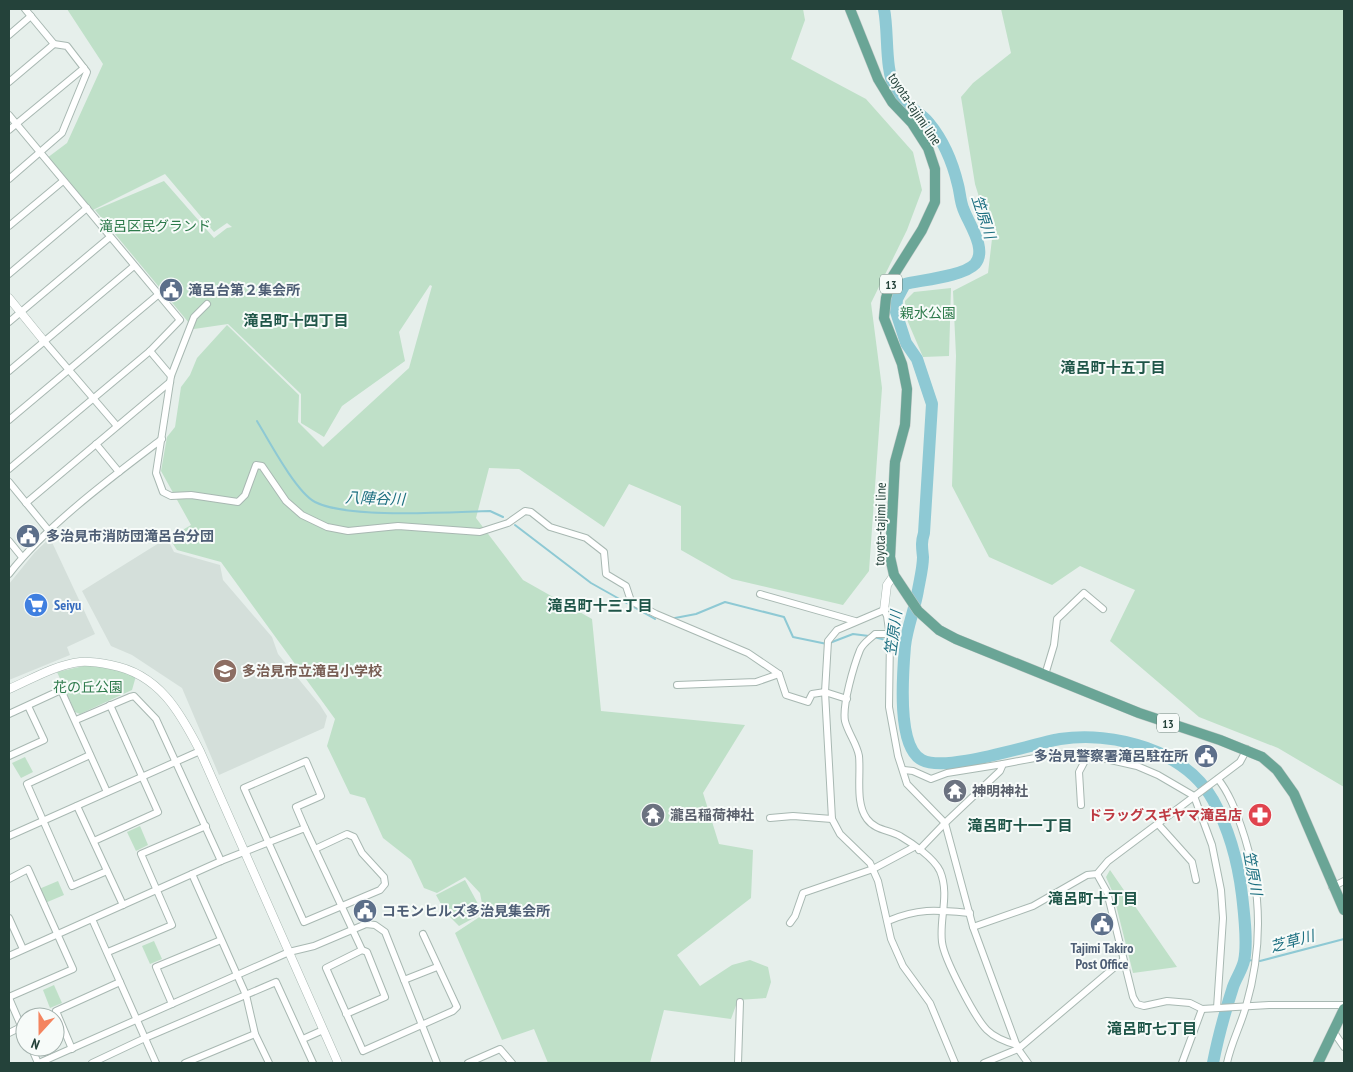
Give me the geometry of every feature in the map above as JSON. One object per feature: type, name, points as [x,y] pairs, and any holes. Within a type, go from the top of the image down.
[{"type":"main road","name":"toyota-tajimi line","points":[[850,9],[878,79],[892,102],[912,123],[928,148],[935,169],[935,202],[922,230],[893,276],[886,298],[884,318],[902,364],[907,389],[907,410],[895,462],[890,557],[894,575],[918,611],[939,630],[956,639],[1139,714],[1247,750],[1262,757],[1277,770],[1294,794],[1332,887],[1344,910]]},
{"type":"main road","points":[[1318,1063],[1344,1008]]},
{"type":"street","points":[[9,179],[62,134],[87,72],[67,46],[54,44],[25,9]]},
{"type":"street","points":[[9,35],[31,16]]},
{"type":"street","points":[[9,82],[54,44]]},
{"type":"street","points":[[9,130],[84,68]]},
{"type":"street","points":[[9,115],[180,320],[150,350],[9,468]]},
{"type":"street","points":[[9,226],[63,181]]},
{"type":"street","points":[[9,274],[87,208]]},
{"type":"street","points":[[9,322],[110,237]]},
{"type":"street","points":[[9,371],[134,266]]},
{"type":"street","points":[[9,420],[159,294]]},
{"type":"street","points":[[9,298],[117,426]]},
{"type":"street","points":[[207,304],[194,317],[171,379],[156,473],[163,492],[172,496],[191,495],[238,502],[246,495],[256,465],[262,466],[286,501],[302,515],[327,527],[348,531],[398,526],[480,532],[508,523],[525,511],[530,512],[550,527],[586,538],[604,552],[606,574],[626,586],[630,601],[748,653],[779,674],[786,695],[808,702],[812,694],[825,692],[847,698]]},
{"type":"street","points":[[150,350],[171,379]]},
{"type":"street","points":[[26,503],[171,379]]},
{"type":"street","points":[[9,574],[22,557],[49,532],[119,472],[162,440]]},
{"type":"street","points":[[96,444],[119,472]]},
{"type":"street","points":[[9,482],[49,532]]},
{"type":"street","points":[[9,540],[22,557]]},
{"type":"street","points":[[894,575],[887,585],[884,610],[887,616],[890,635],[889,707],[896,749],[907,784],[945,822],[974,928],[1018,1047],[1028,1063]]},
{"type":"street","points":[[1045,675],[1054,645],[1055,624],[1062,613],[1084,593],[1103,609]]},
{"type":"street","points":[[760,594],[855,621]]},
{"type":"street","points":[[884,610],[837,630],[828,641],[826,649],[825,692],[832,820],[840,834],[870,863],[888,921],[891,939],[903,966],[930,1003],[955,1063]]},
{"type":"street","points":[[890,635],[875,634],[860,650],[847,698],[845,720],[858,755],[862,811],[875,827],[901,836],[933,861],[939,870],[945,896],[942,944],[976,1016],[988,1031],[1018,1047]]},
{"type":"street","points":[[9,689],[48,672],[81,662],[121,667],[152,682],[166,695],[182,716],[200,752],[338,1063]]},
{"type":"street","points":[[677,685],[756,682],[779,674]]},
{"type":"street","points":[[9,714],[61,690],[107,792]]},
{"type":"street","points":[[76,720],[134,696],[141,701],[156,719],[221,861]]},
{"type":"street","points":[[94,841],[158,812],[110,705]]},
{"type":"street","points":[[9,756],[44,740],[28,706]]},
{"type":"street","points":[[974,928],[1033,906],[1087,875],[1097,874],[1108,861],[1240,762],[1247,750]]},
{"type":"street","points":[[9,836],[200,752]]},
{"type":"street","points":[[904,770],[913,771],[932,779],[947,773],[1056,754],[1088,755],[1137,766],[1158,775],[1194,796],[1212,845],[1222,890],[1222,926],[1217,1008]]},
{"type":"street","points":[[90,755],[27,784],[72,886],[107,870]]},
{"type":"street","points":[[1082,805],[1079,772],[1088,755]]},
{"type":"street","points":[[315,849],[347,834],[354,837],[362,853],[384,877],[385,884],[380,890],[343,907],[304,922],[244,788],[306,760],[321,796],[296,807],[305,828],[315,849],[343,907],[362,950],[367,952],[385,997],[346,1014]]},
{"type":"street","points":[[790,923],[795,916],[803,893],[873,869],[917,849],[981,790],[1000,771],[1003,764]]},
{"type":"street","points":[[1218,779],[1229,795],[1252,864],[1258,893],[1258,939],[1253,969],[1246,1006],[1231,1044],[1227,1063]]},
{"type":"street","points":[[77,806],[123,905]]},
{"type":"street","points":[[770,818],[793,816],[832,820]]},
{"type":"street","points":[[1158,824],[1192,862],[1196,880]]},
{"type":"street","points":[[108,952],[172,925],[142,854],[206,826]]},
{"type":"street","points":[[9,956],[23,948],[244,851],[305,828]]},
{"type":"street","points":[[9,879],[28,869],[73,969],[9,998],[15,1011]]},
{"type":"street","points":[[192,874],[246,995],[256,1034],[269,1063]]},
{"type":"street","points":[[1097,874],[1107,892],[1123,960],[1133,997],[1137,1004],[1144,1006],[1167,1001],[1190,1004],[1202,1009],[1246,1006],[1344,1008]]},
{"type":"street","points":[[1332,887],[1344,881]]},
{"type":"street","points":[[888,921],[909,912],[945,910],[970,913]]},
{"type":"street","points":[[9,918],[23,948]]},
{"type":"street","points":[[92,919],[156,1063]]},
{"type":"street","points":[[39,1063],[289,952],[314,946],[366,924],[376,925],[385,932],[420,1026],[437,1063]]},
{"type":"street","points":[[362,950],[326,968],[363,1051],[453,1011],[457,1007],[456,1000],[437,966],[423,934]]},
{"type":"street","points":[[172,1004],[156,966],[221,940]]},
{"type":"street","points":[[984,1063],[1018,1047],[1123,960]]},
{"type":"street","points":[[404,980],[437,966]]},
{"type":"street","points":[[72,1049],[56,1011],[120,982]]},
{"type":"street","points":[[92,1063],[276,982],[314,1063]]},
{"type":"street","points":[[738,1063],[740,1002]]},
{"type":"street","points":[[1182,1063],[1202,1009]]},
{"type":"street","points":[[303,1039],[323,1030]]},
{"type":"street","points":[[1333,1031],[1344,1047]]},
{"type":"street","points":[[184,1063],[256,1034]]},
{"type":"street","points":[[468,1063],[500,1049],[512,1063]]},
{"type":"shaded area","points":[[50,538],[95,634],[67,647],[70,655],[9,680],[9,584],[35,552]]},
{"type":"shaded area","name":"多治見市立滝呂小学校","points":[[167,538],[174,552],[220,565],[223,580],[272,637],[278,654],[320,705],[327,716],[324,728],[219,775],[182,688],[132,655],[111,646],[82,591]]},
{"type":"green space","name":"滝呂区民グランド","points":[[67,9],[803,9],[805,20],[791,59],[866,99],[913,152],[922,190],[907,230],[871,303],[882,388],[869,571],[843,605],[732,579],[681,550],[681,506],[629,484],[604,527],[519,469],[489,468],[476,518],[523,580],[592,619],[601,711],[745,725],[703,793],[719,844],[753,850],[751,898],[677,955],[700,986],[732,965],[750,960],[768,967],[771,982],[766,998],[738,1000],[731,1019],[664,1010],[650,1063],[548,1063],[534,1029],[502,1040],[455,933],[484,914],[480,893],[465,877],[437,893],[424,888],[411,860],[383,838],[365,798],[350,794],[327,746],[335,719],[221,562],[177,550],[169,538],[191,525],[161,471],[167,437],[175,427],[181,387],[190,375],[197,358],[227,325],[299,395],[298,422],[323,447],[409,368],[432,286],[430,285],[399,332],[405,361],[342,406],[324,437],[301,423],[301,394],[228,324],[194,329],[95,210],[164,181],[214,238],[227,228],[232,227],[227,223],[214,232],[165,174],[93,210],[47,158],[67,143],[103,64]]},
{"type":"green space","points":[[1001,9],[1344,9],[1344,787],[1278,748],[1199,717],[1110,641],[1135,590],[1080,566],[1052,585],[989,557],[952,486],[956,356],[953,291],[988,273],[992,239],[975,184],[961,97],[973,83],[1011,53]]},
{"type":"green space","name":"親水公園","points":[[951,288],[949,356],[923,357],[905,315],[905,301],[914,292]]},
{"type":"green space","name":"花の丘公園","points":[[88,665],[122,670],[136,676],[132,690],[80,714],[75,712],[57,672]]},
{"type":"green space","points":[[25,757],[33,772],[21,778],[12,763]]},
{"type":"green space","points":[[140,826],[148,845],[136,851],[127,832]]},
{"type":"green space","points":[[1110,870],[1177,967],[1133,973],[1113,893],[1106,877]]},
{"type":"green space","points":[[465,880],[483,913],[459,926],[446,913],[436,895]]},
{"type":"green space","points":[[58,881],[64,895],[45,903],[39,889]]},
{"type":"green space","points":[[154,941],[162,959],[150,964],[142,946]]},
{"type":"green space","points":[[54,985],[62,1003],[50,1007],[43,990]]},
{"type":"waterway","name":"笠原川","points":[[884,9],[888,62],[892,82],[899,97],[925,119],[947,152],[959,188],[962,205],[976,236],[979,251],[975,264],[970,268],[952,275],[905,284],[897,299],[896,312],[906,343],[917,359],[932,404],[922,542],[923,557],[917,597],[906,639],[904,658],[903,708],[908,740],[914,752],[922,760],[934,763],[950,763],[1060,739],[1102,738],[1146,748],[1166,757],[1185,768],[1201,783],[1219,811],[1232,846],[1240,883],[1246,937],[1244,961],[1230,996],[1213,1063]]},
{"type":"waterway","name":"八陣谷川","points":[[257,421],[291,477],[315,502],[350,511],[374,513],[490,511],[503,517]]},
{"type":"waterway","name":"八陣谷川","points":[[515,525],[591,583],[655,619]]},
{"type":"waterway","name":"八陣谷川","points":[[675,618],[696,614],[725,602],[784,617],[793,637],[827,644],[853,634],[869,636]]},
{"type":"waterway","name":"八陣谷川","points":[[874,637],[905,645]]},
{"type":"waterway","name":"芝草川","points":[[1245,960],[1260,961],[1344,939]]},
{"type":"place","name":"滝呂台第２集会所","points":[[171,290]]},
{"type":"place","name":"多治見市消防団滝呂台分団","points":[[28,536]]},
{"type":"place","name":"Seiyu","points":[[36,605]]},
{"type":"place","name":"多治見市立滝呂小学校","points":[[225,671]]},
{"type":"place","name":"多治見警察署滝呂駐在所","points":[[1206,756]]},
{"type":"place","name":"神明神社","points":[[955,791]]},
{"type":"place","name":"瀧呂稲荷神社","points":[[653,815]]},
{"type":"place","name":"ドラッグスギヤマ滝呂店","points":[[1260,815]]},
{"type":"place","name":"コモンヒルズ多治見集会所","points":[[365,911]]},
{"type":"place","name":"Tajimi Takiro Post Office","points":[[1102,924]]},
{"type":"district","name":"滝呂町十四丁目","points":[[296,320]]},
{"type":"district","name":"滝呂町十五丁目","points":[[1113,367]]},
{"type":"district","name":"滝呂町十三丁目","points":[[600,605]]},
{"type":"district","name":"滝呂町十一丁目","points":[[1020,825]]},
{"type":"district","name":"滝呂町十丁目","points":[[1093,898]]},
{"type":"district","name":"滝呂町七丁目","points":[[1152,1028]]}]
